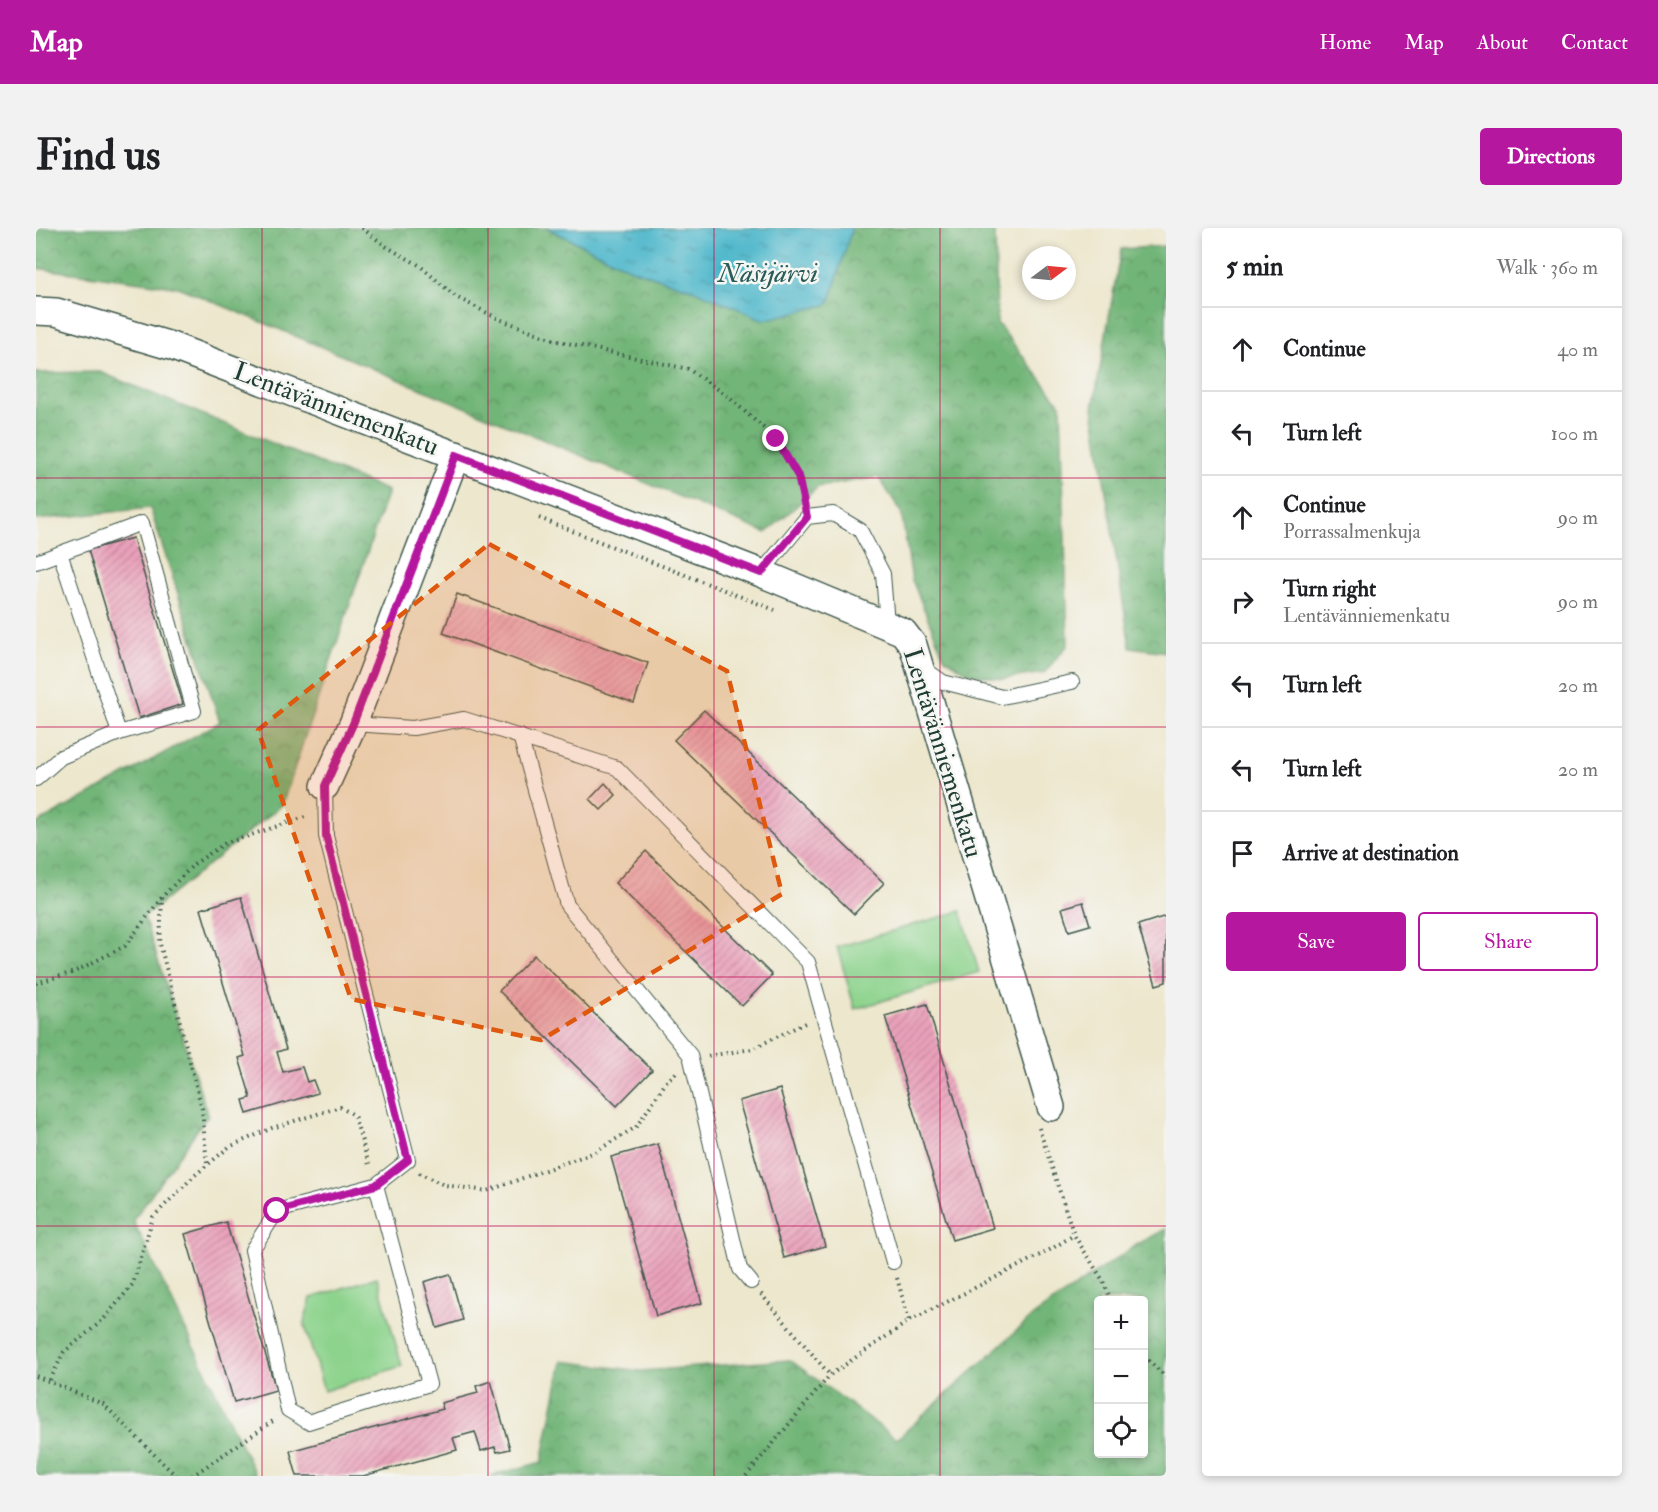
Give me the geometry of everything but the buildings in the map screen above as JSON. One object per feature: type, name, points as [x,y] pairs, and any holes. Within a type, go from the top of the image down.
[{"type":"street","name":"Lentävänniemenkatu","points":[[36,311],[56,312],[171,346],[761,573],[903,632],[913,645],[919,665],[1044,1116]]},
{"type":"street","points":[[325,797],[456,455]]},
{"type":"lane","points":[[761,573],[807,517],[833,514],[861,530],[883,574],[887,624]]},
{"type":"lane","points":[[36,562],[142,523],[194,711],[118,733],[61,757],[36,779]]},
{"type":"lane","points":[[60,553],[118,733]]},
{"type":"lane","points":[[919,665],[943,682],[1002,697],[1072,682]]},
{"type":"lane","points":[[353,724],[413,728],[464,719],[617,768],[808,962],[893,1262]]},
{"type":"lane","points":[[519,736],[567,905],[691,1059],[740,1269],[751,1282]]},
{"type":"lane","points":[[325,797],[326,836],[408,1160],[376,1185],[277,1211],[252,1250],[288,1410],[308,1422],[429,1384],[376,1185]]},
{"type":"path","points":[[363,228],[387,247],[419,265],[456,297],[499,319],[558,341],[688,369],[724,394],[776,439],[798,476],[807,517]]},
{"type":"path","points":[[531,515],[783,612]]},
{"type":"path","points":[[36,983],[75,972],[125,946],[162,897],[194,864],[224,844],[294,822],[325,797]]},
{"type":"path","points":[[162,897],[160,944],[202,1109],[207,1165]]},
{"type":"path","points":[[402,1164],[444,1185],[488,1191],[595,1152],[636,1127],[667,1081],[691,1059],[752,1049],[784,1035],[823,1013]]},
{"type":"path","points":[[50,1380],[64,1352],[103,1320],[133,1284],[153,1217],[229,1147],[272,1128],[340,1107],[354,1115],[376,1185]]},
{"type":"path","points":[[1044,1116],[1074,1235],[1102,1279],[1109,1296]]},
{"type":"path","points":[[746,1476],[830,1376],[909,1321],[1048,1251],[1074,1235]]},
{"type":"path","points":[[893,1262],[909,1321]]},
{"type":"path","points":[[751,1282],[830,1376]]},
{"type":"path","points":[[1148,1361],[1166,1377]]},
{"type":"path","points":[[36,1376],[103,1404],[176,1476]]},
{"type":"path","points":[[192,1476],[288,1410]]},
{"type":"highlighted area","points":[[489,544],[727,671],[782,894],[541,1040],[351,999],[258,730]]},
{"type":"green space","points":[[36,228],[547,228],[631,269],[697,291],[847,238],[852,228],[995,228],[997,323],[1061,405],[1068,645],[1044,673],[1002,679],[968,673],[944,657],[912,580],[901,511],[878,477],[818,487],[766,533],[178,287],[36,268]]},
{"type":"green space","points":[[1166,246],[1166,652],[1130,647],[1093,408],[1121,249]]},
{"type":"green space","points":[[100,372],[388,491],[282,805],[144,917],[208,1115],[133,1220],[256,1476],[36,1476],[36,824],[220,722],[150,508],[36,520],[36,373]]},
{"type":"green space","points":[[961,911],[979,972],[855,1009],[837,947]]},
{"type":"green space","points":[[1166,1229],[1166,1476],[490,1476],[542,1462],[562,1361],[641,1371],[790,1360],[897,1439],[1034,1315],[1136,1245]]},
{"type":"green space","points":[[377,1277],[402,1366],[324,1391],[304,1323],[311,1298]]},
{"type":"water","name":"Näsijärvi","points":[[547,228],[852,228],[829,304],[764,320],[697,291],[631,269]]},
{"type":"route","points":[[277,1211],[376,1185],[408,1160],[326,836],[325,786],[353,724],[456,455],[761,573],[807,517],[798,476],[776,439]]}]
